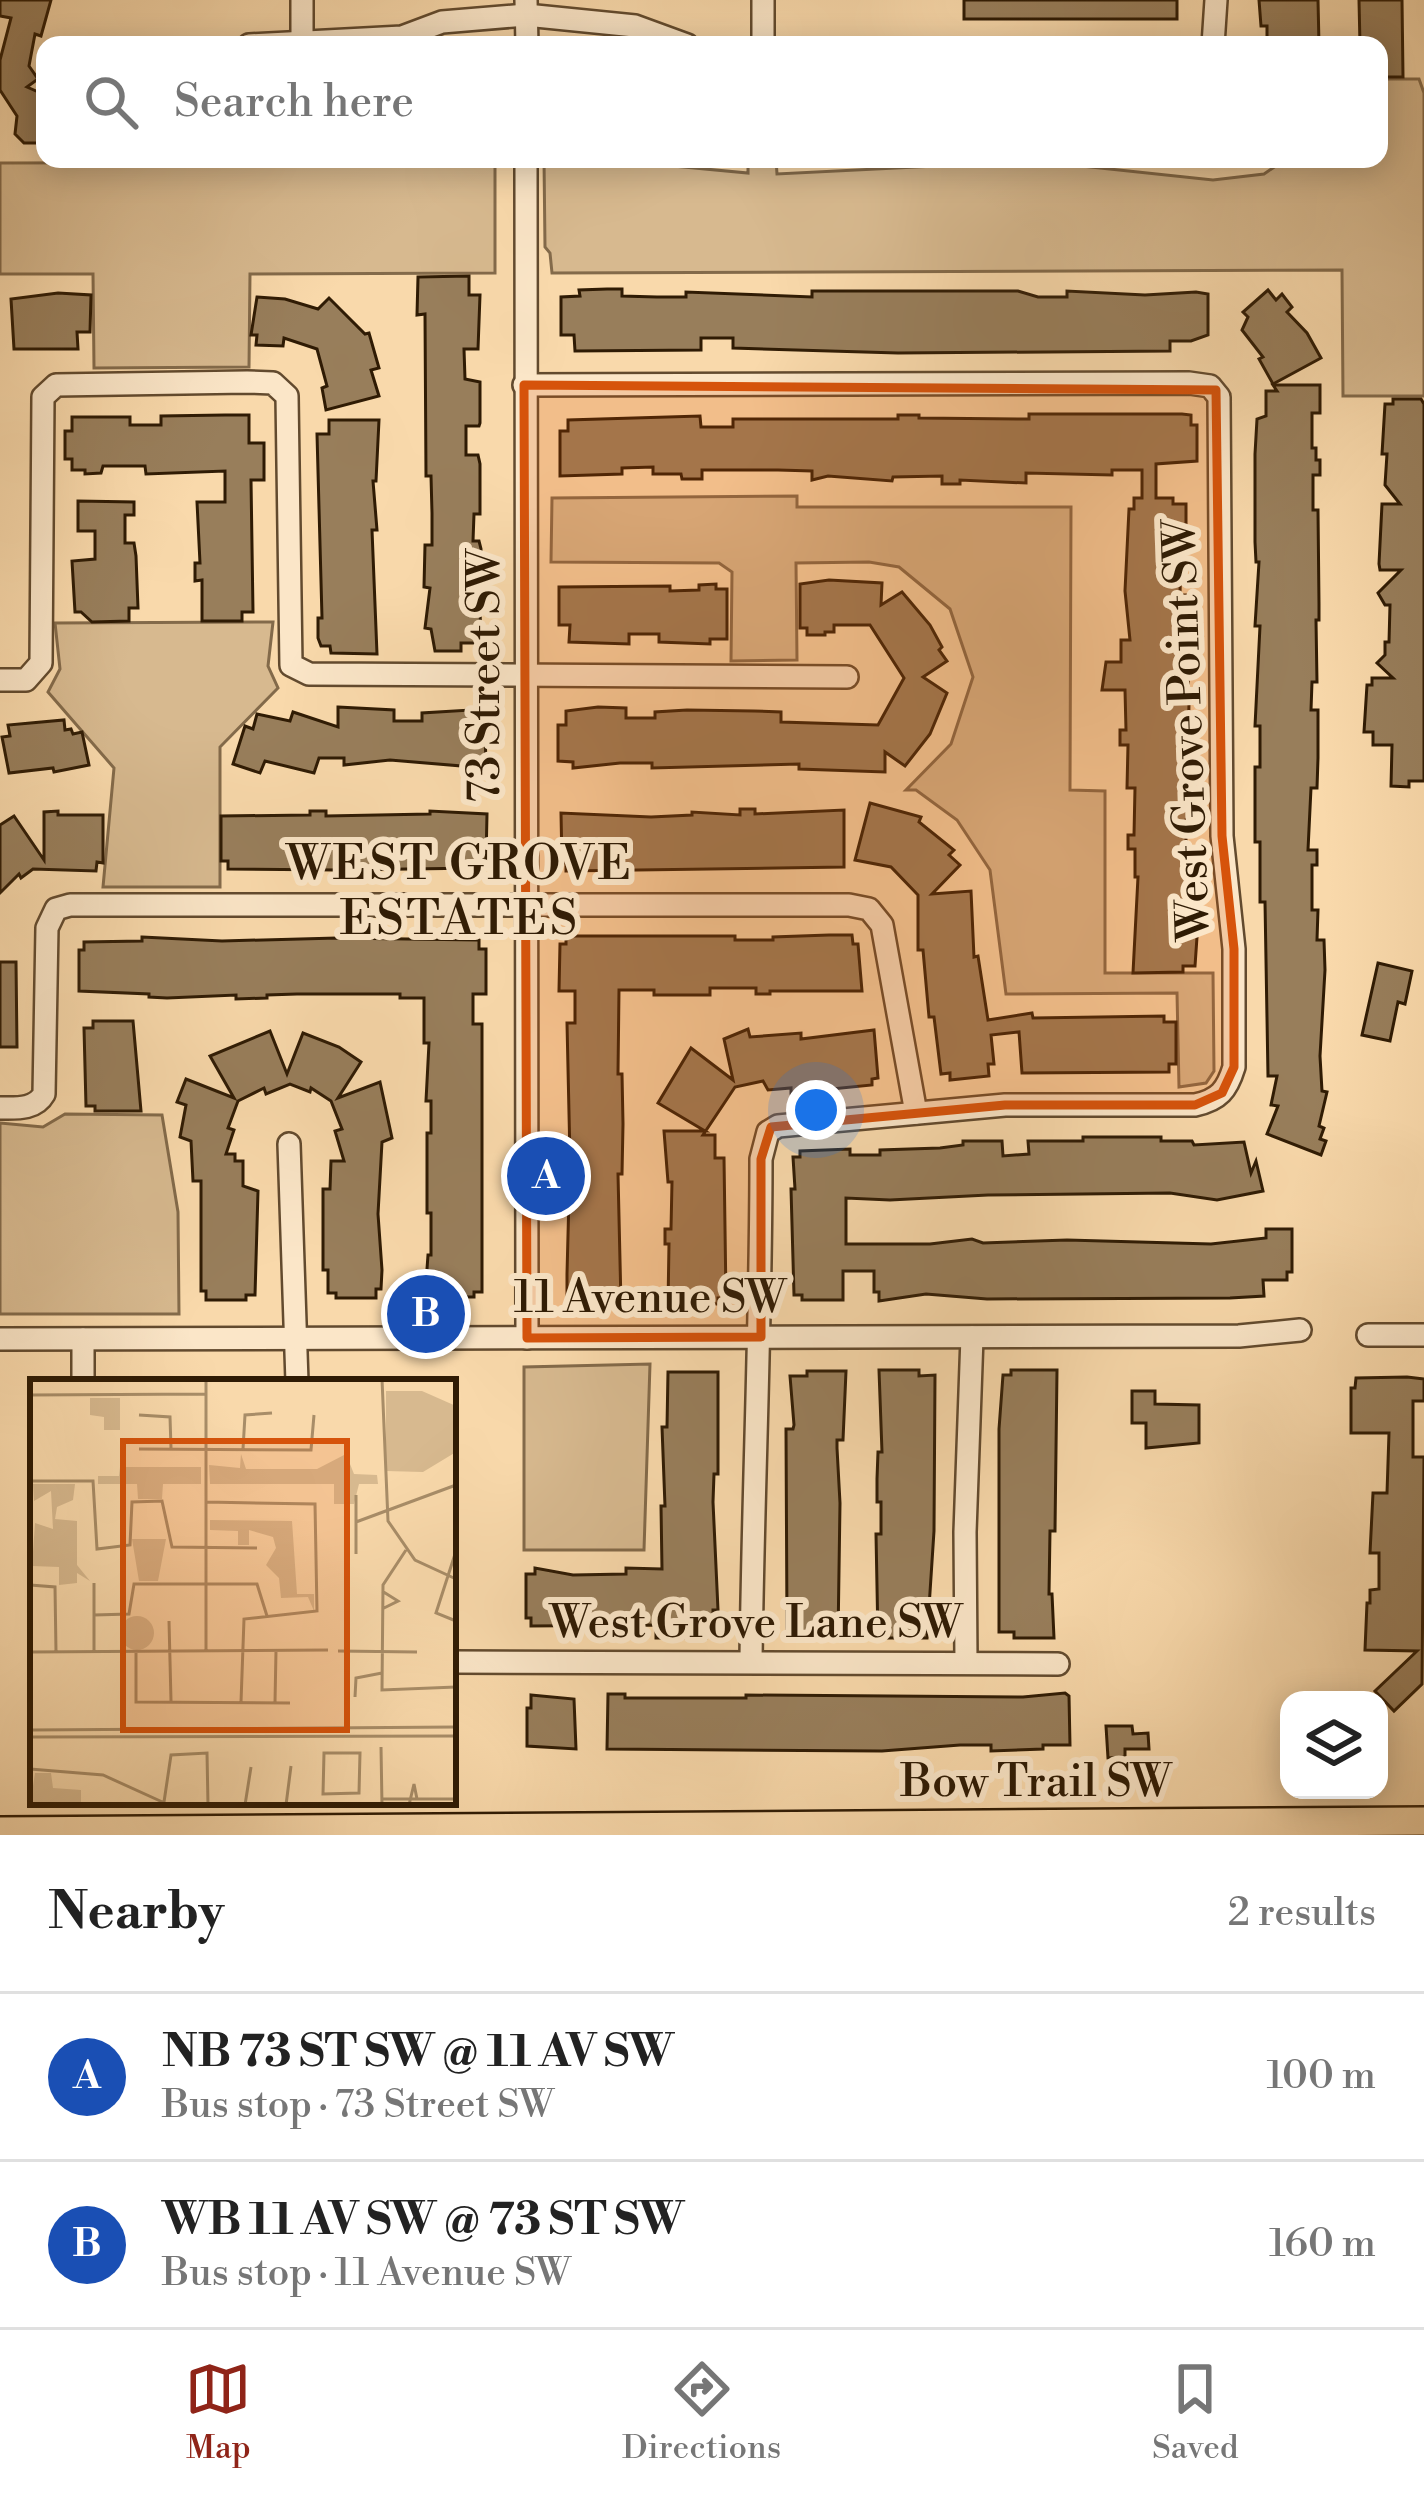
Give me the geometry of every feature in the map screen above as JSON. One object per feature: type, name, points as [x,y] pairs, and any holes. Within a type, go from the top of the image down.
[{"type":"main road","name":"Bow Trail SW","points":[[0,1831],[1424,1821]]},
{"type":"street","points":[[302,0],[302,36]]},
{"type":"street","points":[[763,0],[763,36]]},
{"type":"street","points":[[1214,36],[1216,0]]},
{"type":"street","points":[[405,36],[442,22],[526,8],[635,26],[658,36]]},
{"type":"street","name":"73 Street SW","points":[[526,168],[527,1338]]},
{"type":"street","points":[[0,680],[26,680],[41,663],[43,397],[56,385],[247,382],[273,383],[287,396],[291,665],[309,674],[847,677]]},
{"type":"street","name":"West Grove Point SW","points":[[524,386],[1190,383],[1216,390],[1220,418],[1222,836],[1234,949],[1234,1066],[1229,1082],[1210,1102],[1195,1105],[1005,1105],[778,1126],[768,1132],[760,1159],[761,1337]]},
{"type":"street","points":[[0,1108],[21,1108],[38,1102],[44,1094],[47,928],[56,909],[81,904],[849,905],[869,909],[882,925],[916,1113]]},
{"type":"street","points":[[289,1144],[297,1379]]},
{"type":"street","name":"11 Avenue SW","points":[[0,1339],[1239,1336],[1300,1330]]},
{"type":"street","points":[[1368,1335],[1424,1335]]},
{"type":"street","points":[[751,1660],[753,1471],[761,1337]]},
{"type":"street","points":[[966,1662],[973,1337]]},
{"type":"street","points":[[83,1339],[83,1379]]},
{"type":"street","name":"West Grove Lane SW","points":[[456,1662],[1058,1664]]},
{"type":"highlighted area","points":[[524,385],[1216,390],[1222,836],[1234,949],[1234,1067],[1222,1093],[1195,1105],[1005,1105],[771,1127],[761,1159],[761,1337],[527,1338]]},
{"type":"shaded area","points":[[1388,79],[1419,79],[1424,93],[1424,396],[1343,396],[1342,270],[552,273],[545,247],[544,168],[695,168],[748,173],[748,168],[777,168],[777,174],[896,168],[1100,168],[1213,180],[1264,174],[1273,168],[1388,168]]},
{"type":"shaded area","points":[[0,163],[36,163],[36,168],[495,168],[495,273],[250,274],[249,367],[94,368],[93,274],[0,274]]},
{"type":"shaded area","points":[[797,496],[797,507],[1071,507],[1070,790],[1105,791],[1105,973],[1213,973],[1214,1071],[1206,1083],[1179,1087],[1177,993],[1006,994],[990,870],[957,820],[916,790],[906,790],[951,744],[973,677],[950,609],[899,567],[869,562],[796,563],[797,660],[731,661],[732,572],[719,563],[551,562],[552,498]]},
{"type":"shaded area","points":[[273,622],[268,666],[278,688],[220,747],[220,887],[103,887],[114,768],[48,692],[60,669],[55,623]]},
{"type":"shaded area","points":[[65,1114],[162,1115],[178,1212],[179,1314],[0,1314],[0,1123],[43,1127]]},
{"type":"shaded area","points":[[650,1364],[644,1550],[524,1550],[524,1367]]},
{"type":"building","points":[[0,0],[51,0],[41,36],[35,34],[29,66],[36,76],[27,87],[36,91],[36,143],[24,143],[15,134],[17,116],[0,90],[0,60],[11,18],[0,16]]},
{"type":"building","points":[[964,0],[1177,0],[1177,19],[964,19]]},
{"type":"building","points":[[1259,0],[1318,0],[1319,36],[1267,36],[1267,26],[1261,26]]},
{"type":"building","points":[[1359,0],[1402,0],[1403,77],[1388,77],[1388,36],[1360,36]]},
{"type":"building","points":[[469,276],[469,295],[480,295],[478,349],[464,349],[465,379],[480,382],[480,423],[466,426],[466,455],[478,455],[480,464],[480,514],[474,514],[473,541],[479,541],[481,549],[480,643],[461,643],[461,651],[435,651],[431,629],[425,628],[430,588],[424,587],[425,545],[432,545],[432,513],[431,476],[426,476],[425,314],[417,315],[418,277]]},
{"type":"building","points":[[622,289],[622,296],[657,297],[686,297],[686,292],[812,297],[812,291],[1018,291],[1067,297],[1067,291],[1196,292],[1208,294],[1208,335],[1170,341],[1170,351],[898,353],[733,348],[733,338],[701,338],[701,350],[575,351],[574,335],[561,335],[561,297],[580,296],[579,290]]},
{"type":"building","points":[[1268,290],[1276,300],[1282,294],[1292,307],[1287,312],[1307,333],[1321,358],[1273,384],[1259,359],[1263,357],[1242,330],[1248,317],[1243,312]]},
{"type":"building","points":[[58,293],[91,295],[90,332],[77,332],[78,349],[14,349],[11,299]]},
{"type":"building","points":[[257,297],[318,309],[329,298],[369,333],[379,368],[371,370],[379,396],[326,410],[322,388],[327,386],[317,349],[284,338],[283,346],[256,345],[257,335],[251,335]]},
{"type":"building","points":[[1273,385],[1320,385],[1320,413],[1312,413],[1312,448],[1320,460],[1320,475],[1313,475],[1319,620],[1311,710],[1318,710],[1318,758],[1317,788],[1311,788],[1308,850],[1317,850],[1317,865],[1312,865],[1312,910],[1318,910],[1317,940],[1324,940],[1320,1056],[1322,1091],[1327,1092],[1319,1126],[1324,1128],[1320,1139],[1326,1141],[1321,1155],[1267,1134],[1278,1106],[1271,1105],[1277,1076],[1268,1076],[1265,902],[1260,902],[1260,842],[1255,842],[1260,626],[1255,626],[1259,562],[1255,454],[1257,419],[1266,416],[1266,391],[1277,391]]},
{"type":"building","points":[[1393,399],[1421,399],[1424,404],[1424,781],[1409,781],[1409,787],[1391,786],[1392,745],[1373,745],[1373,732],[1364,732],[1367,685],[1372,685],[1372,678],[1393,678],[1377,663],[1389,642],[1390,605],[1378,593],[1401,570],[1380,570],[1379,564],[1382,504],[1400,504],[1385,485],[1387,454],[1382,454],[1385,404],[1393,404]]},
{"type":"building","points":[[1029,414],[1182,414],[1191,415],[1191,425],[1197,425],[1197,461],[1156,464],[1156,498],[1186,504],[1186,529],[1190,529],[1190,551],[1181,551],[1180,595],[1186,595],[1189,703],[1187,799],[1191,799],[1191,820],[1186,820],[1186,858],[1190,858],[1197,937],[1195,966],[1183,966],[1183,972],[1133,973],[1138,877],[1135,849],[1128,849],[1128,835],[1134,835],[1135,788],[1127,788],[1128,745],[1120,745],[1120,730],[1126,730],[1125,690],[1102,690],[1106,662],[1121,662],[1121,640],[1130,640],[1125,591],[1129,509],[1134,509],[1134,498],[1142,498],[1142,470],[1112,470],[1112,475],[1026,473],[1026,483],[960,480],[960,484],[942,484],[942,476],[812,480],[812,471],[778,470],[702,470],[702,479],[682,479],[681,474],[653,474],[653,467],[622,468],[622,474],[560,476],[560,431],[568,431],[568,420],[700,416],[701,427],[733,427],[733,419],[919,415],[1029,419]]},
{"type":"building","points":[[249,415],[249,443],[264,443],[264,480],[251,480],[253,612],[242,612],[242,621],[202,621],[202,580],[195,581],[195,563],[200,563],[197,502],[225,502],[225,471],[146,474],[145,466],[103,466],[101,473],[85,474],[85,470],[72,470],[72,459],[65,459],[65,431],[72,431],[72,417],[130,417],[130,425],[161,425],[161,416]]},
{"type":"building","points":[[329,420],[379,420],[373,481],[377,530],[372,530],[377,654],[331,653],[330,646],[321,646],[318,638],[318,618],[322,618],[317,434],[329,434]]},
{"type":"building","points":[[78,501],[134,502],[134,515],[125,515],[125,543],[134,543],[138,608],[129,608],[129,621],[92,622],[75,612],[72,561],[95,559],[95,531],[78,531]]},
{"type":"building","points":[[829,580],[882,583],[881,605],[902,592],[942,647],[939,650],[947,661],[923,677],[947,693],[930,734],[905,766],[885,752],[885,772],[799,769],[799,764],[652,768],[652,763],[620,763],[573,768],[573,762],[558,761],[558,725],[566,725],[566,711],[598,707],[626,708],[626,718],[655,718],[655,712],[687,710],[754,711],[781,712],[781,722],[878,725],[904,678],[870,625],[834,625],[834,632],[825,635],[807,635],[807,628],[800,628],[800,584]]},
{"type":"building","points":[[716,584],[716,589],[727,589],[727,639],[710,639],[710,644],[659,642],[659,634],[629,634],[629,644],[569,642],[570,625],[559,625],[559,587],[670,586],[670,591]]},
{"type":"building","points":[[338,707],[394,710],[394,721],[422,721],[422,713],[470,710],[470,726],[485,726],[486,768],[390,760],[344,765],[344,758],[319,758],[314,773],[265,761],[260,773],[233,764],[245,726],[253,729],[257,714],[290,721],[293,712],[338,727]]},
{"type":"building","points":[[64,720],[65,730],[82,732],[89,765],[9,773],[2,737],[10,736],[8,725]]},
{"type":"building","points":[[870,803],[921,817],[919,822],[954,850],[949,855],[960,865],[932,894],[971,891],[974,957],[978,956],[988,1020],[1032,1013],[1033,1018],[1164,1016],[1164,1022],[1176,1022],[1176,1064],[1169,1064],[1169,1072],[1022,1073],[1019,1032],[991,1035],[994,1064],[988,1064],[989,1076],[950,1080],[950,1073],[941,1074],[934,1017],[929,1017],[923,950],[918,950],[918,895],[891,867],[855,860]]},
{"type":"building","points":[[740,809],[755,809],[755,814],[844,810],[844,867],[566,871],[562,863],[561,813],[651,817],[692,812],[740,815]]},
{"type":"building","points":[[58,811],[58,815],[103,815],[103,863],[97,862],[96,871],[33,869],[21,878],[19,874],[0,893],[0,825],[14,816],[44,860],[44,812]]},
{"type":"building","points":[[310,811],[326,811],[326,816],[430,811],[487,814],[486,860],[480,860],[480,868],[337,870],[228,869],[228,861],[221,861],[221,816],[310,815]]},
{"type":"building","points":[[852,935],[853,944],[858,944],[862,991],[756,994],[756,988],[710,988],[710,995],[654,995],[654,990],[619,990],[621,1304],[576,1304],[576,1297],[567,1297],[567,1023],[575,1023],[575,991],[559,991],[560,944],[566,944],[566,936],[773,940]]},
{"type":"building","points":[[142,937],[479,940],[479,949],[486,949],[486,994],[473,994],[473,1024],[482,1024],[482,1292],[474,1292],[474,1297],[425,1297],[431,1255],[427,1133],[431,1133],[431,1101],[426,1101],[429,1043],[424,1043],[424,998],[297,994],[167,998],[79,991],[79,950],[84,950],[84,942],[142,941]]},
{"type":"building","points":[[0,962],[16,962],[17,1047],[0,1047]]},
{"type":"building","points":[[1378,963],[1412,971],[1405,1004],[1398,1002],[1390,1041],[1362,1035]]},
{"type":"building","points":[[93,1021],[133,1021],[141,1111],[95,1111],[95,1106],[86,1106],[84,1028],[93,1028]]},
{"type":"building","points":[[748,1029],[750,1037],[801,1033],[801,1039],[874,1030],[878,1078],[872,1079],[872,1085],[791,1093],[791,1088],[768,1090],[763,1081],[735,1087],[703,1135],[715,1135],[715,1158],[724,1158],[726,1298],[718,1298],[718,1304],[668,1304],[665,1229],[671,1229],[672,1182],[668,1182],[664,1131],[705,1131],[658,1103],[691,1048],[733,1080],[724,1039]]},
{"type":"building","points":[[270,1031],[287,1074],[303,1033],[361,1062],[338,1098],[380,1082],[392,1138],[382,1142],[378,1214],[382,1270],[376,1298],[336,1298],[336,1293],[328,1293],[328,1270],[323,1270],[323,1189],[330,1189],[331,1161],[344,1161],[335,1131],[342,1129],[331,1101],[311,1088],[310,1092],[290,1084],[266,1094],[264,1088],[238,1101],[228,1128],[234,1130],[226,1154],[243,1161],[243,1186],[258,1191],[255,1295],[246,1295],[246,1300],[206,1300],[206,1291],[201,1291],[201,1181],[193,1181],[191,1141],[180,1137],[186,1105],[177,1102],[186,1079],[234,1098],[210,1056]]},
{"type":"building","points":[[1083,1137],[1161,1137],[1161,1141],[1192,1141],[1194,1145],[1244,1142],[1251,1173],[1256,1161],[1263,1191],[1217,1200],[1170,1193],[846,1198],[846,1244],[972,1239],[983,1243],[1211,1244],[1266,1238],[1266,1229],[1292,1229],[1292,1272],[1287,1272],[1287,1280],[1263,1280],[1264,1296],[1230,1298],[987,1299],[926,1294],[879,1301],[874,1271],[843,1271],[843,1300],[802,1300],[802,1295],[794,1295],[791,1189],[795,1189],[793,1157],[800,1157],[800,1151],[850,1149],[850,1155],[880,1155],[880,1150],[1002,1141],[1003,1156],[1029,1154],[1028,1141],[1083,1141]]},
{"type":"building","points":[[879,1370],[935,1375],[934,1531],[927,1638],[878,1638]]},
{"type":"building","points":[[1011,1370],[1057,1370],[1055,1531],[1050,1531],[1049,1594],[1054,1638],[1014,1638],[1014,1632],[999,1632],[999,1429],[1003,1375],[1011,1375]]},
{"type":"building","points":[[807,1371],[846,1371],[843,1440],[837,1440],[838,1638],[788,1639],[786,1429],[794,1425],[790,1376],[807,1376]]},
{"type":"building","points":[[668,1372],[718,1372],[718,1474],[714,1474],[713,1502],[718,1610],[713,1610],[713,1632],[706,1632],[706,1638],[656,1638],[656,1625],[531,1626],[531,1618],[526,1618],[526,1574],[535,1574],[535,1568],[573,1575],[662,1569],[662,1427],[667,1427]]},
{"type":"building","points":[[1356,1378],[1424,1379],[1424,1401],[1413,1401],[1413,1457],[1424,1457],[1422,1684],[1394,1711],[1388,1705],[1388,1691],[1375,1691],[1417,1651],[1365,1650],[1367,1603],[1370,1590],[1379,1589],[1379,1553],[1370,1553],[1373,1493],[1387,1493],[1389,1433],[1351,1433],[1351,1388]]},
{"type":"building","points":[[1132,1391],[1155,1391],[1155,1404],[1199,1405],[1199,1443],[1146,1448],[1146,1423],[1132,1423]]},
{"type":"building","points":[[608,1694],[746,1698],[1069,1696],[1070,1745],[1043,1745],[1043,1749],[991,1751],[991,1745],[960,1745],[882,1751],[607,1749]]},
{"type":"building","points":[[531,1695],[574,1699],[576,1749],[527,1746]]},
{"type":"building","points":[[1106,1726],[1132,1726],[1133,1734],[1148,1733],[1149,1749],[1125,1749],[1125,1757],[1108,1758]]},
{"type":"place","name":"NB 73 ST SW @ 11 AV SW","points":[[546,1176]]},
{"type":"place","name":"WB 11 AV SW @ 73 ST SW","points":[[426,1314]]},
{"type":"district","name":"WEST GROVE ESTATES","points":[[460,892]]}]
